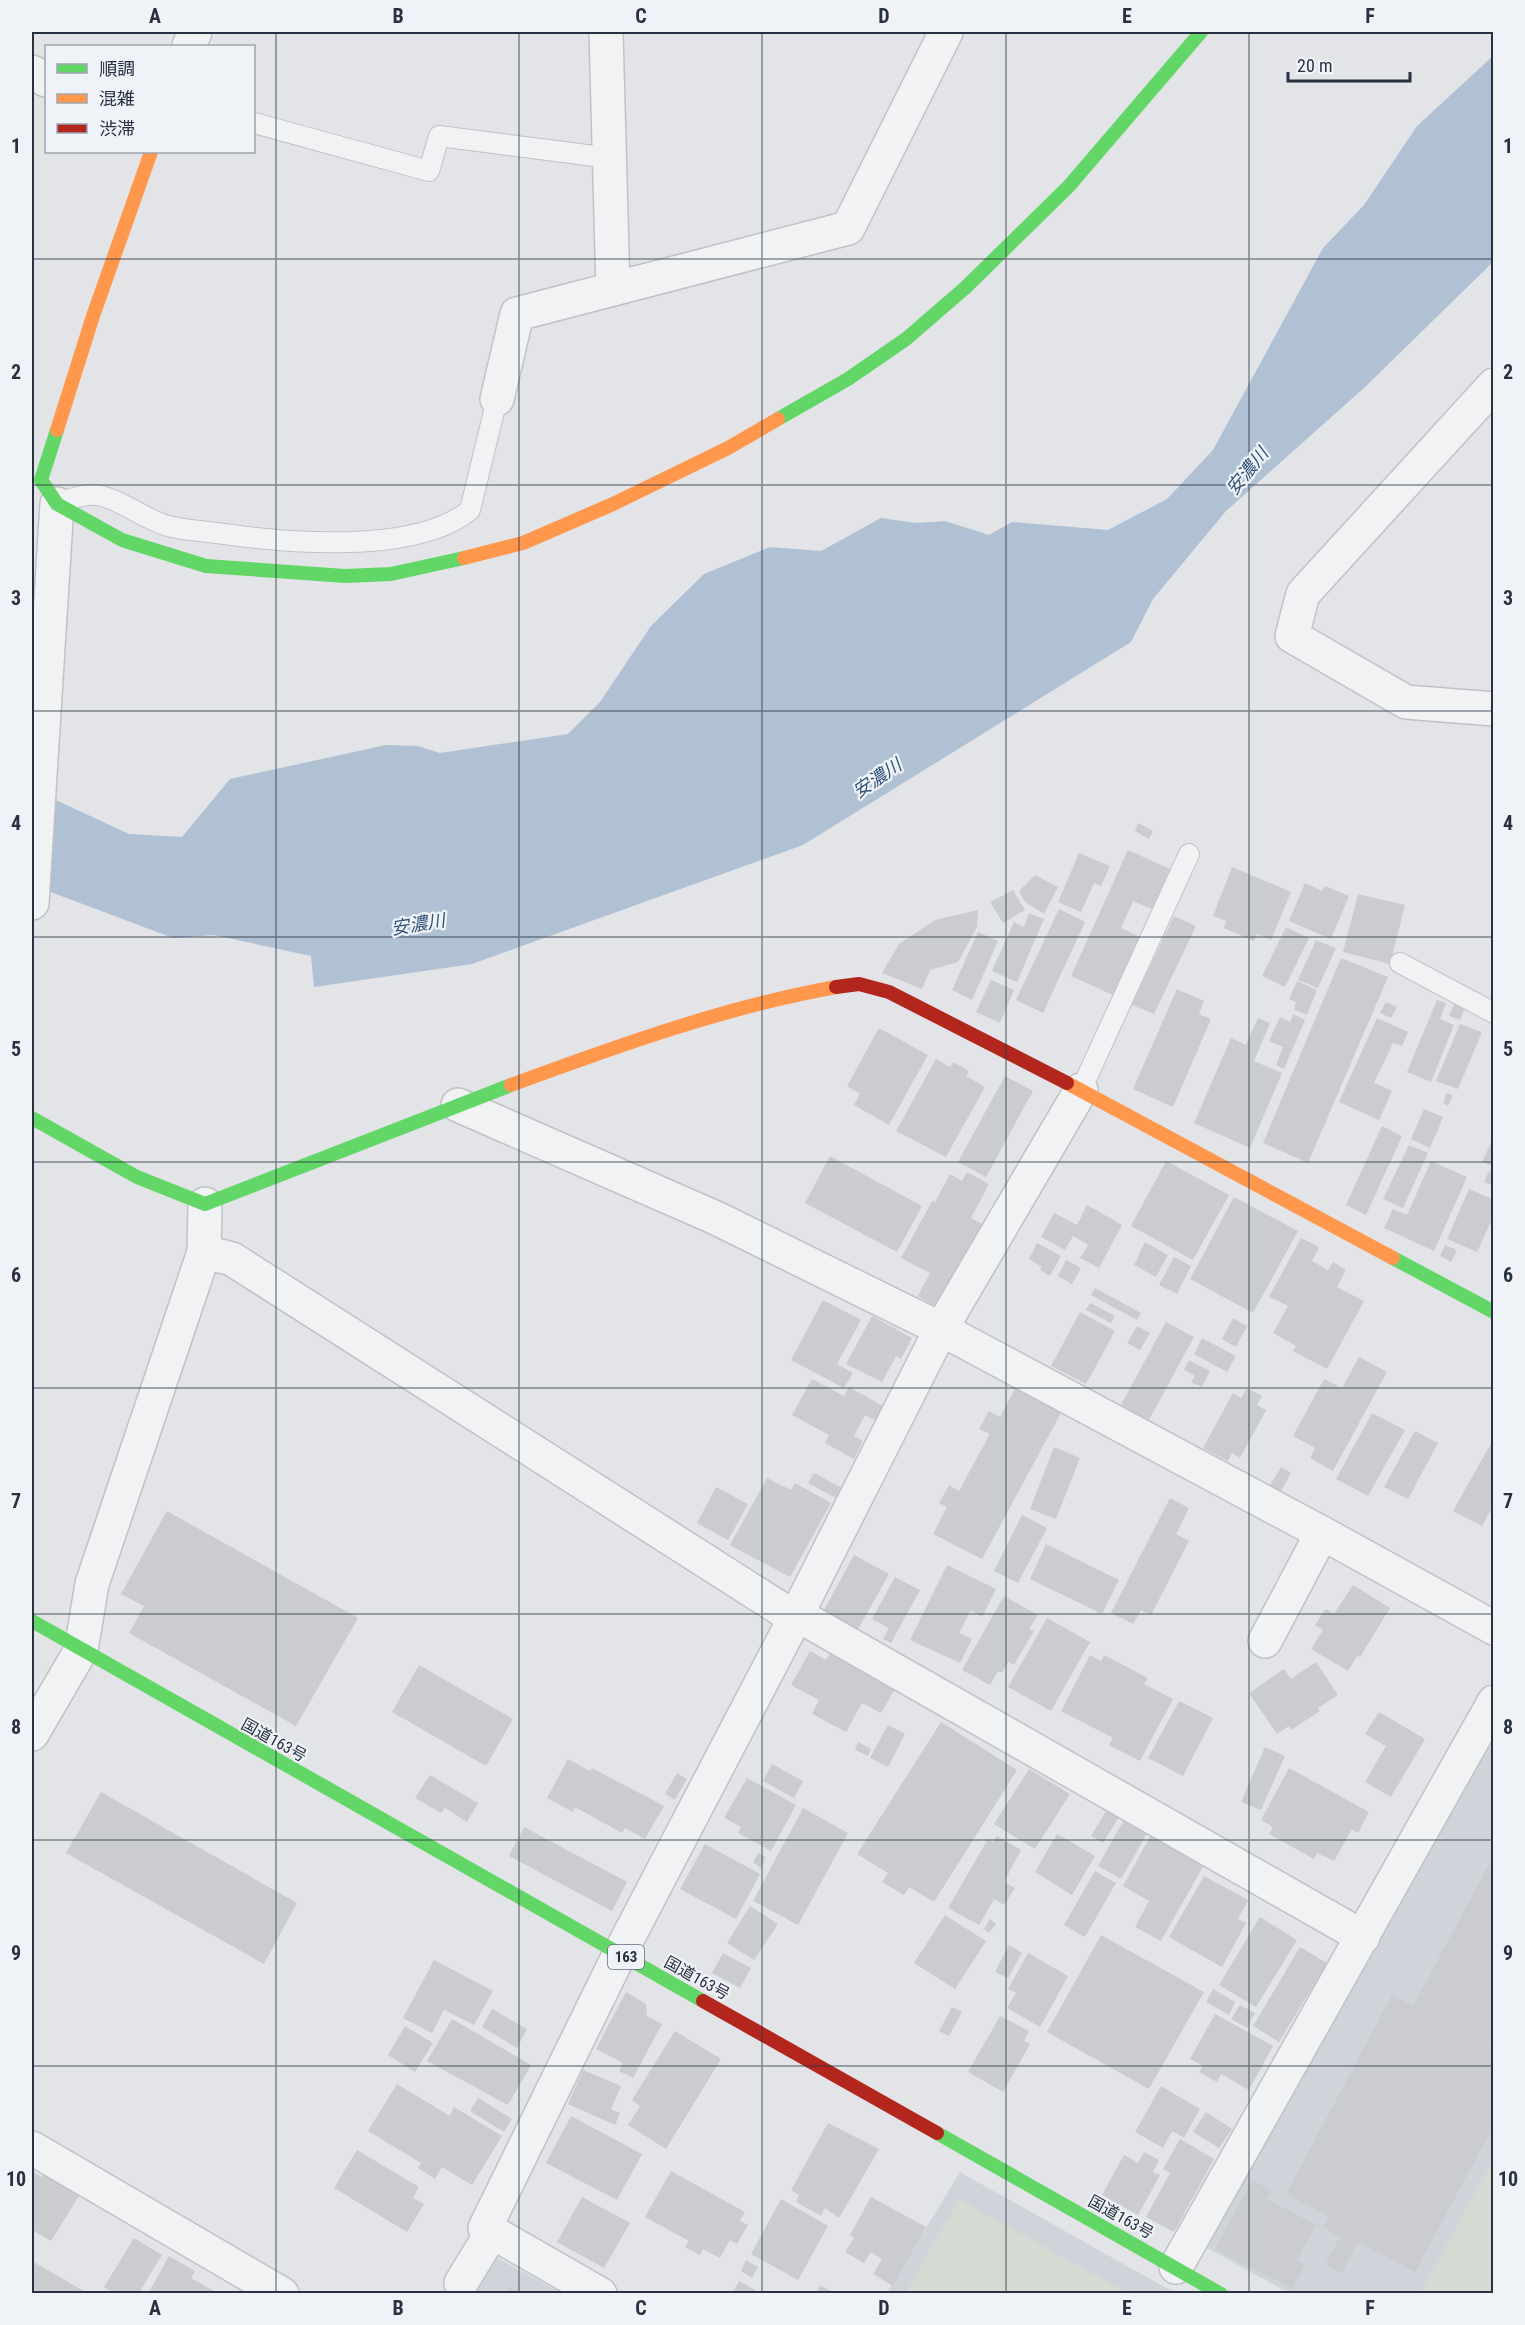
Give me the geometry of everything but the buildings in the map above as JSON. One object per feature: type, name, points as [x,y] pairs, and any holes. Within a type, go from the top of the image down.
[{"type":"main road","points":[[151,153],[93,316],[41,480],[57,504],[122,540],[206,566],[345,576],[391,574],[523,543],[613,504],[728,448],[848,379],[906,339],[965,288],[1069,186],[1201,32]]},
{"type":"main road","points":[[32,1118],[133,1176],[170,1193],[205,1204],[631,1041],[795,994],[859,984],[889,992],[1081,1090],[1494,1312]]},
{"type":"main road","name":"国道163号","points":[[32,1621],[1221,2294]]},
{"type":"street","points":[[606,32],[613,289]]},
{"type":"street","points":[[497,399],[517,314],[848,228],[946,32]]},
{"type":"street","points":[[1494,385],[1303,594],[1292,636],[1406,702],[1494,709]]},
{"type":"street","points":[[32,903],[57,504]]},
{"type":"street","points":[[600,2294],[485,2228],[620,1953],[941,1329],[1081,1090]]},
{"type":"street","points":[[459,1105],[716,1218],[941,1329],[1494,1628]]},
{"type":"street","points":[[32,1734],[81,1650],[92,1584],[204,1252],[205,1204]]},
{"type":"street","points":[[204,1252],[232,1259],[795,1616],[1363,1937]]},
{"type":"street","points":[[1265,1641],[1322,1533]]},
{"type":"street","points":[[1176,2267],[1494,1702]]},
{"type":"street","points":[[32,2148],[282,2294]]},
{"type":"street","points":[[461,2283],[492,2232]]},
{"type":"lane","points":[[255,123],[429,171],[439,136],[610,158]]},
{"type":"lane","points":[[57,504],[89,495],[108,499],[167,526],[235,536],[326,543],[410,537],[448,525],[470,510],[497,399]]},
{"type":"lane","points":[[1081,1090],[1189,854]]},
{"type":"lane","points":[[1400,963],[1494,1013]]},
{"type":"shaded area","points":[[1493,1734],[1493,2293],[1289,2293],[1207,2248]]},
{"type":"shaded area","points":[[1493,2160],[1493,2293],[1420,2293]]},
{"type":"shaded area","points":[[960,2172],[1175,2293],[886,2294]]},
{"type":"shaded area","points":[[959,2199],[1127,2293],[905,2293]]},
{"type":"shaded area","points":[[496,2257],[561,2293],[476,2294]]},
{"type":"water","name":"安濃川","points":[[1493,56],[1493,262],[1365,387],[1226,511],[1153,599],[1131,642],[803,845],[472,964],[314,987],[311,956],[214,935],[173,938],[32,885],[32,789],[129,834],[182,837],[230,779],[386,745],[418,746],[440,753],[568,734],[600,702],[651,626],[704,574],[770,547],[821,551],[881,518],[916,523],[945,521],[989,535],[1012,522],[1108,530],[1167,499],[1213,450],[1323,248],[1364,205],[1417,126]]},
{"type":"traffic: fast","points":[[778,419],[848,379],[906,339],[965,288],[1069,186],[1201,32]]},
{"type":"traffic: fast","points":[[57,430],[41,480],[57,504],[122,540],[206,566],[345,576],[391,574],[464,558]]},
{"type":"traffic: fast","points":[[32,1118],[137,1177],[205,1204],[511,1085]]},
{"type":"traffic: fast","points":[[1393,1258],[1494,1312]]},
{"type":"traffic: fast","points":[[32,1621],[703,2001]]},
{"type":"traffic: fast","points":[[937,2133],[1221,2294]]},
{"type":"traffic: slow","points":[[57,430],[93,316],[151,153]]},
{"type":"traffic: slow","points":[[464,558],[523,543],[613,504],[728,448],[778,419]]},
{"type":"traffic: slow","points":[[511,1085],[672,1029],[753,1005],[836,987]]},
{"type":"traffic: slow","points":[[1067,1083],[1393,1258]]},
{"type":"traffic: jam","points":[[836,987],[859,984],[889,992],[1067,1083]]},
{"type":"traffic: jam","points":[[703,2001],[937,2133]]}]
